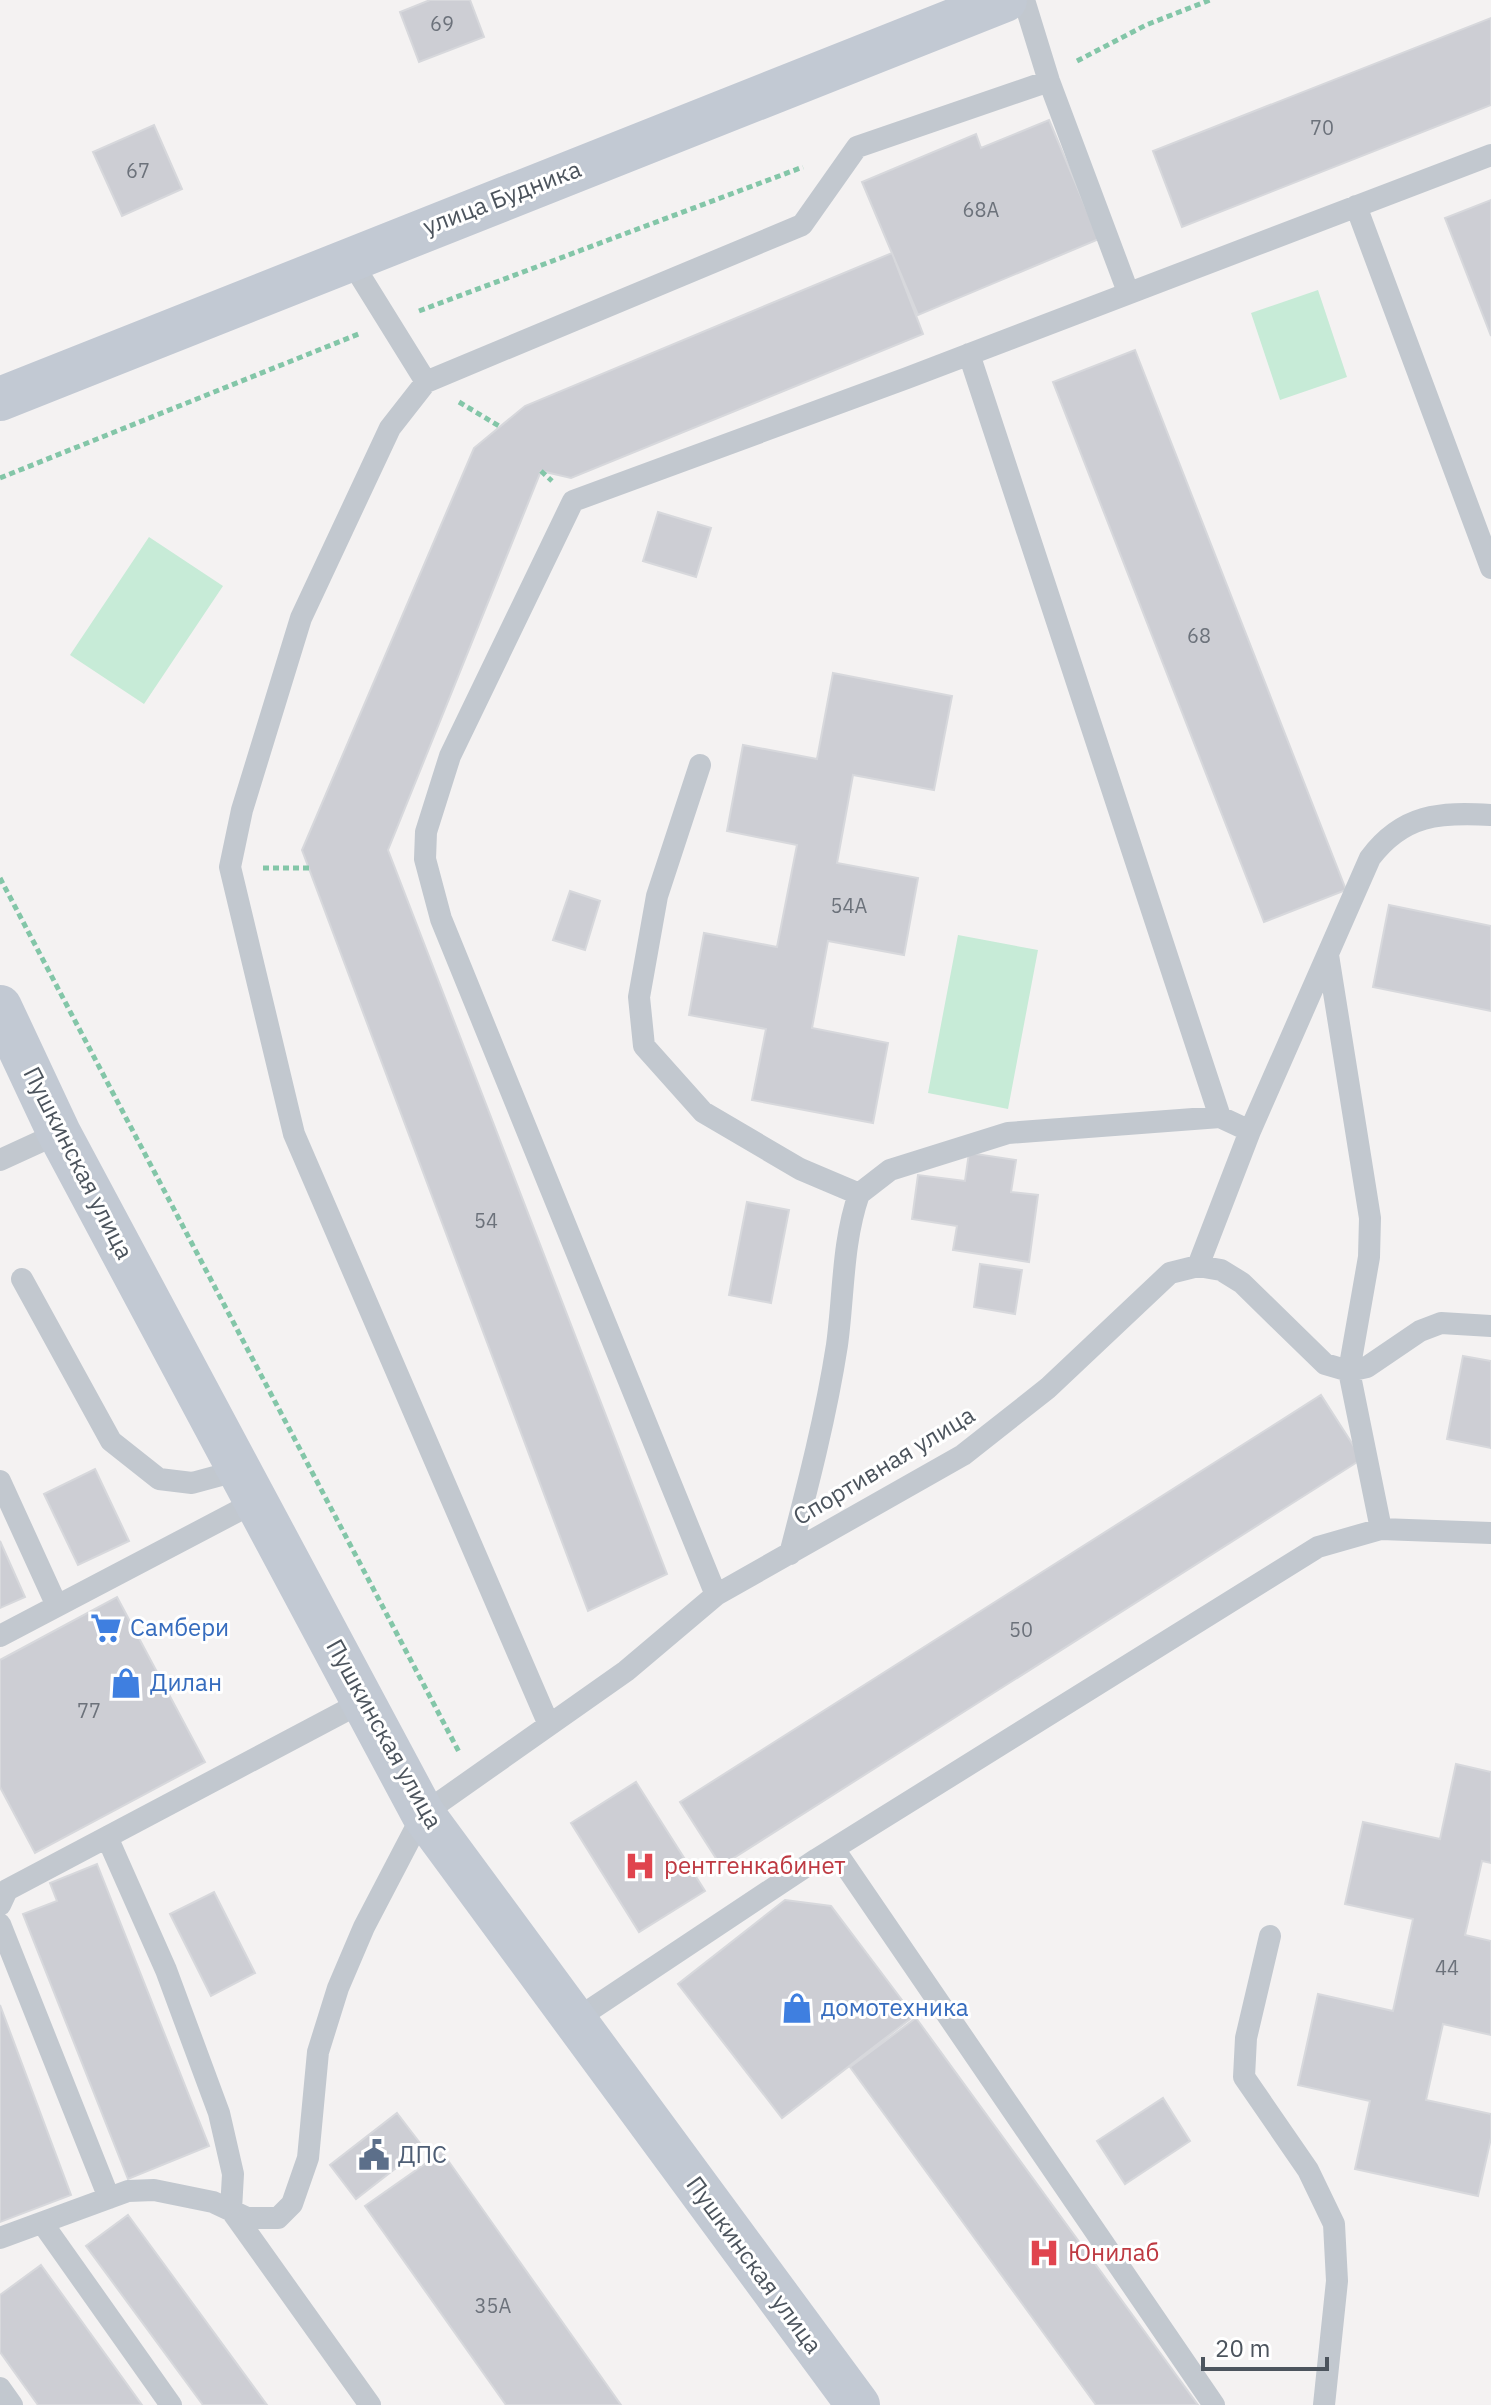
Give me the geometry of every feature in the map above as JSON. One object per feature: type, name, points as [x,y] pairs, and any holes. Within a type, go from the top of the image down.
[{"type":"main road","name":"улица Будника","points":[[0,399],[1005,0]]},
{"type":"main road","name":"Пушкинская улица","points":[[0,1007],[59,1133],[423,1814],[858,2405]]},
{"type":"lane","points":[[1024,0],[1049,81],[1128,292]]},
{"type":"lane","points":[[549,1725],[294,1134],[230,867],[242,810],[301,618],[390,428],[426,382],[802,225],[857,147],[1049,81]]},
{"type":"lane","points":[[716,1595],[441,919],[426,868],[426,832],[450,756],[573,501],[1491,155]]},
{"type":"lane","points":[[1356,206],[1491,568]]},
{"type":"lane","points":[[349,258],[426,382]]},
{"type":"lane","points":[[969,354],[1220,1117]]},
{"type":"lane","points":[[700,765],[657,896],[639,997],[644,1046],[703,1112],[800,1169],[859,1194]]},
{"type":"lane","points":[[1491,815],[1446,813],[1410,823],[1386,837],[1370,858],[1250,1131],[1198,1266],[1221,1270],[1242,1283],[1325,1364],[1349,1371],[1367,1367],[1420,1331],[1441,1323],[1491,1326]]},
{"type":"lane","points":[[1328,955],[1370,1218],[1369,1257],[1349,1371],[1381,1529]]},
{"type":"lane","points":[[790,1554],[819,1441],[837,1344],[848,1226],[859,1194],[890,1170],[1008,1133],[1220,1117],[1250,1131]]},
{"type":"lane","points":[[0,1160],[59,1133]]},
{"type":"lane","name":"Спортивная улица","points":[[423,1814],[626,1671],[716,1595],[963,1455],[1048,1388],[1170,1273],[1198,1266]]},
{"type":"lane","points":[[22,1279],[111,1441],[159,1479],[248,1485]]},
{"type":"lane","points":[[0,1481],[57,1606]]},
{"type":"lane","points":[[0,1636],[57,1606],[248,1485]]},
{"type":"lane","points":[[575,2020],[834,1849],[1318,1547],[1381,1529],[1491,1533]]},
{"type":"lane","points":[[0,1905],[7,1890],[364,1701]]},
{"type":"lane","points":[[0,2238],[128,2191],[154,2190],[213,2202],[247,2218],[264,2220],[278,2218],[292,2204],[308,2158],[318,2052],[338,1988],[364,1927],[423,1814]]},
{"type":"lane","points":[[107,1837],[166,1970],[219,2113],[233,2174],[231,2210],[370,2405]]},
{"type":"lane","points":[[834,1849],[1214,2405]]},
{"type":"lane","points":[[0,1924],[109,2198]]},
{"type":"lane","points":[[1270,1936],[1246,2038],[1244,2077],[1308,2170],[1334,2224],[1337,2281],[1324,2405]]},
{"type":"lane","points":[[43,2224],[171,2405]]},
{"type":"lane","points":[[0,2388],[12,2405]]},
{"type":"path","points":[[1049,81],[1089,53],[1210,0]]},
{"type":"path","points":[[0,478],[389,322],[857,147]]},
{"type":"path","points":[[230,867],[309,868]]},
{"type":"path","points":[[0,878],[473,1779]]},
{"type":"green space","points":[[1318,290],[1347,377],[1280,400],[1251,313]]},
{"type":"green space","points":[[149,537],[223,586],[144,704],[70,655]]},
{"type":"green space","points":[[958,935],[1038,950],[1008,1109],[928,1093]]},
{"type":"building","points":[[430,0],[470,0],[484,37],[419,62],[400,12]]},
{"type":"building","points":[[1491,18],[1491,105],[1182,227],[1153,151]]},
{"type":"building","points":[[1049,120],[1099,239],[918,315],[862,182],[976,134],[981,148]]},
{"type":"building","points":[[154,125],[182,189],[122,216],[93,152]]},
{"type":"building","points":[[1491,200],[1491,336],[1445,218]]},
{"type":"building","points":[[892,253],[923,334],[571,478],[541,471],[388,850],[667,1574],[588,1611],[302,850],[474,448],[525,406]]},
{"type":"building","points":[[1135,350],[1346,890],[1264,922],[1053,382]]},
{"type":"building","points":[[658,512],[711,528],[696,577],[643,561]]},
{"type":"building","points":[[833,673],[952,696],[934,790],[853,775],[837,863],[918,878],[904,955],[828,941],[812,1028],[888,1043],[873,1123],[752,1100],[766,1029],[689,1015],[704,933],[777,947],[797,845],[727,831],[743,745],[817,759]]},
{"type":"building","points":[[570,891],[600,901],[585,950],[553,940]]},
{"type":"building","points":[[1389,905],[1491,926],[1491,1011],[1373,987]]},
{"type":"building","points":[[969,1153],[1016,1160],[1011,1192],[1038,1195],[1029,1262],[953,1250],[957,1226],[912,1219],[918,1175],[965,1181]]},
{"type":"building","points":[[747,1202],[789,1210],[771,1303],[729,1295]]},
{"type":"building","points":[[980,1264],[1022,1270],[1015,1314],[974,1307]]},
{"type":"building","points":[[1463,1356],[1491,1361],[1491,1448],[1447,1439]]},
{"type":"building","points":[[1321,1395],[1362,1459],[721,1866],[680,1802]]},
{"type":"building","points":[[95,1469],[129,1541],[78,1565],[44,1494]]},
{"type":"building","points":[[0,1541],[25,1597],[0,1608]]},
{"type":"building","points":[[117,1597],[205,1762],[35,1853],[0,1787],[0,1660]]},
{"type":"building","points":[[1456,1764],[1491,1772],[1491,1863],[1482,1861],[1465,1935],[1491,1941],[1491,2035],[1443,2024],[1426,2100],[1491,2114],[1491,2138],[1478,2196],[1355,2169],[1370,2101],[1298,2085],[1318,1994],[1393,2011],[1413,1919],[1345,1904],[1363,1822],[1440,1839]]},
{"type":"building","points":[[636,1782],[705,1891],[639,1932],[571,1823]]},
{"type":"building","points":[[97,1864],[209,2146],[128,2179],[23,1914],[57,1901],[50,1883]]},
{"type":"building","points":[[214,1892],[255,1973],[211,1996],[170,1914]]},
{"type":"building","points":[[785,1900],[831,1906],[914,2016],[782,2118],[678,1984]]},
{"type":"building","points":[[0,2005],[71,2195],[0,2222]]},
{"type":"building","points":[[916,2018],[1198,2405],[1096,2405],[850,2067]]},
{"type":"building","points":[[1163,2098],[1190,2141],[1125,2184],[1097,2141]]},
{"type":"building","points":[[397,2113],[423,2147],[356,2199],[330,2165]]},
{"type":"building","points":[[442,2152],[621,2405],[506,2405],[365,2206]]},
{"type":"building","points":[[128,2215],[267,2405],[203,2405],[86,2246]]},
{"type":"building","points":[[41,2265],[142,2405],[38,2405],[0,2352],[0,2295]]},
{"type":"place","name":"Самбери","points":[[106,1628]]},
{"type":"place","name":"Дилан","points":[[126,1683]]},
{"type":"place","name":"рентгенкабинет","points":[[640,1866]]},
{"type":"place","name":"домотехника","points":[[797,2008]]},
{"type":"place","name":"ДПС","points":[[374,2155]]},
{"type":"place","name":"Юнилаб","points":[[1044,2253]]}]
